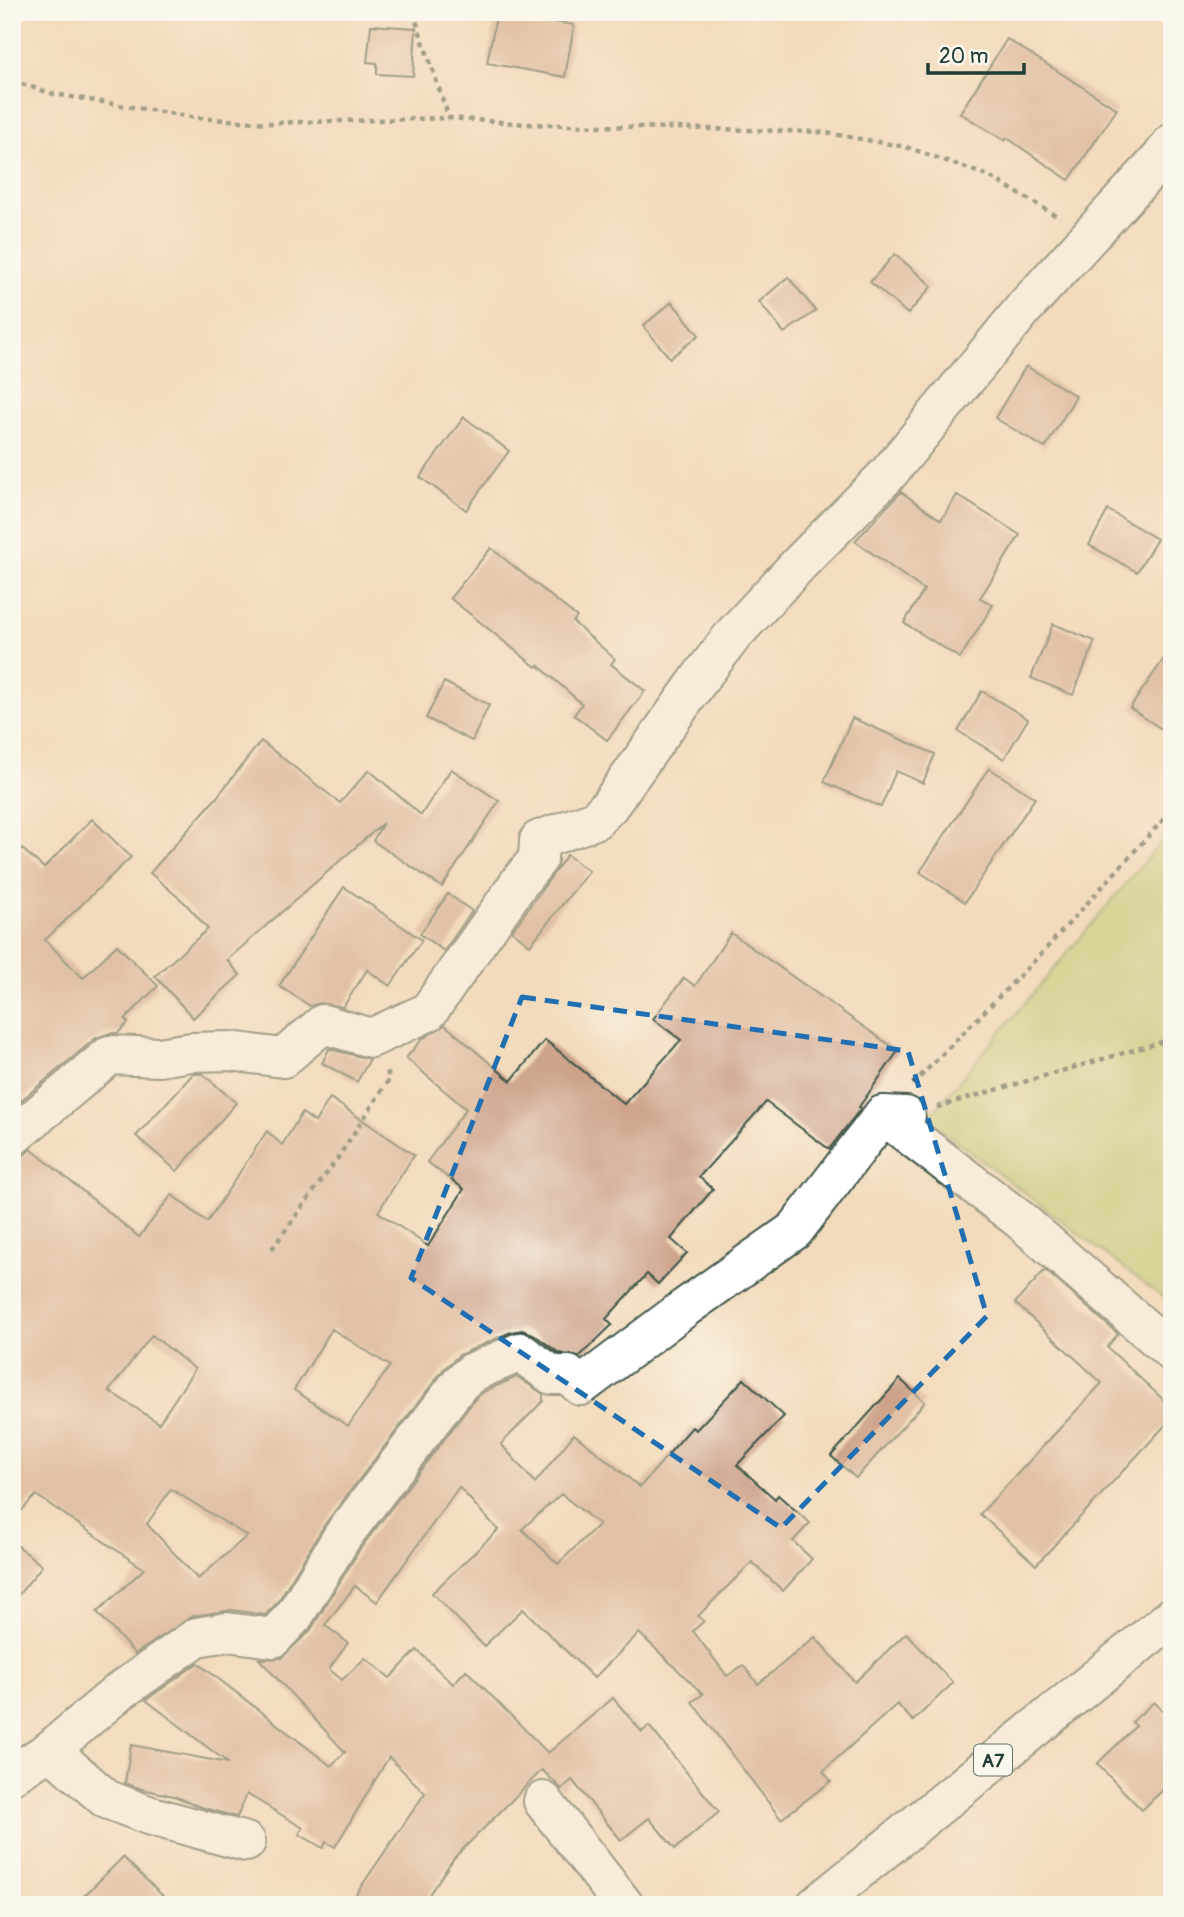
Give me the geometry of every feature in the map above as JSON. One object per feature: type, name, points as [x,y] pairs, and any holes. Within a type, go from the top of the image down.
[{"type":"main road","points":[[12,1137],[110,1055],[159,1057],[191,1052],[230,1051],[283,1058],[323,1024],[371,1038],[428,1012],[538,859],[539,840],[595,820],[609,806],[734,635],[798,565],[887,475],[1025,307],[1172,144]]},
{"type":"main road","points":[[12,1775],[50,1750],[119,1692],[197,1637],[227,1632],[273,1638],[294,1616],[342,1537],[442,1405],[472,1372],[520,1352],[552,1375],[568,1375],[581,1386],[795,1230],[895,1115],[1172,1352]]},
{"type":"main road","name":"A7","points":[[816,1905],[1172,1617]]},
{"type":"main road","points":[[50,1750],[106,1800],[148,1815],[246,1842]]},
{"type":"main road","points":[[543,1801],[624,1905]]},
{"type":"path","points":[[413,12],[449,118]]},
{"type":"path","points":[[12,81],[54,94],[198,118],[269,123],[449,118],[540,125],[822,132],[894,144],[989,176],[1089,235]]},
{"type":"path","points":[[895,1115],[1172,810]]},
{"type":"path","points":[[272,1249],[337,1159],[390,1078],[371,1038]]},
{"type":"path","points":[[895,1115],[1172,1040]]},
{"type":"highlighted area","points":[[522,997],[908,1051],[987,1316],[781,1528],[411,1278]]},
{"type":"green space","points":[[1172,829],[1172,1295],[1166,1300],[927,1119]]},
{"type":"building","points":[[497,12],[574,25],[565,77],[487,63]]},
{"type":"building","points":[[371,25],[416,28],[413,76],[377,74],[377,63],[367,62]]},
{"type":"building","points":[[1007,39],[1117,109],[1069,180],[1007,138],[1005,141],[960,113]]},
{"type":"building","points":[[895,254],[932,286],[908,314],[870,282]]},
{"type":"building","points":[[788,277],[816,311],[784,333],[759,302]]},
{"type":"building","points":[[672,302],[699,335],[670,358],[643,326]]},
{"type":"building","points":[[1026,366],[1076,396],[1045,448],[995,418]]},
{"type":"building","points":[[464,417],[509,451],[466,510],[420,477]]},
{"type":"building","points":[[901,492],[941,520],[957,495],[1020,535],[980,598],[993,605],[960,658],[904,623],[924,590],[855,541]]},
{"type":"building","points":[[1108,510],[1157,539],[1137,572],[1089,545]]},
{"type":"building","points":[[491,548],[577,617],[573,622],[615,659],[611,664],[645,691],[607,740],[574,715],[582,704],[538,665],[536,667],[450,598]]},
{"type":"building","points":[[1053,624],[1095,641],[1073,695],[1031,678]]},
{"type":"building","points":[[1172,647],[1172,736],[1130,708]]},
{"type":"building","points":[[444,682],[489,705],[472,741],[426,718]]},
{"type":"building","points":[[982,691],[1028,719],[1004,759],[958,731]]},
{"type":"building","points":[[852,718],[935,754],[923,783],[896,771],[881,807],[824,782]]},
{"type":"building","points":[[261,741],[340,803],[369,770],[421,815],[451,769],[499,801],[442,887],[373,841],[383,823],[227,960],[240,975],[193,1018],[155,976],[208,929],[186,904],[150,873],[217,797]]},
{"type":"building","points":[[989,768],[1035,798],[965,902],[920,872]]},
{"type":"building","points":[[92,819],[131,857],[45,940],[83,978],[117,945],[158,986],[125,1019],[128,1023],[118,1033],[96,1038],[12,1108],[12,840],[44,868]]},
{"type":"building","points":[[567,855],[589,871],[530,945],[512,931]]},
{"type":"building","points":[[344,887],[422,940],[390,986],[367,970],[343,1007],[319,1003],[310,1006],[279,986]]},
{"type":"building","points":[[448,894],[472,911],[444,951],[420,934]]},
{"type":"building","points":[[731,933],[898,1051],[859,1107],[861,1108],[829,1149],[766,1102],[699,1177],[713,1189],[671,1239],[687,1253],[658,1284],[647,1274],[606,1319],[612,1325],[579,1357],[559,1353],[533,1334],[522,1330],[511,1332],[459,1355],[443,1370],[325,1524],[277,1603],[265,1615],[232,1610],[193,1616],[135,1654],[97,1612],[144,1569],[36,1495],[12,1521],[12,1158],[31,1149],[139,1237],[172,1195],[207,1222],[267,1131],[282,1145],[302,1113],[315,1122],[330,1098],[414,1155],[378,1212],[428,1246],[464,1189],[427,1162],[466,1109],[406,1058],[422,1039],[445,1025],[511,1081],[545,1040],[624,1104],[681,1040],[653,1019],[684,978],[695,986]],"holes":[[[332,1329],[390,1366],[348,1426],[294,1390]],[[152,1335],[195,1369],[159,1423],[109,1391]],[[171,1489],[247,1536],[198,1579],[147,1524]]]},
{"type":"building","points":[[329,1049],[370,1059],[357,1082],[322,1063]]},
{"type":"building","points":[[193,1074],[203,1074],[236,1103],[177,1171],[136,1136]]},
{"type":"building","points":[[1045,1270],[1118,1334],[1107,1347],[1172,1408],[1172,1418],[1036,1565],[980,1514],[1102,1383],[1015,1303]]},
{"type":"building","points":[[517,1377],[543,1394],[543,1401],[501,1444],[535,1483],[574,1434],[640,1487],[692,1427],[696,1430],[744,1379],[784,1416],[737,1465],[775,1499],[778,1495],[810,1523],[793,1541],[812,1559],[783,1591],[752,1562],[698,1616],[704,1621],[693,1631],[727,1676],[743,1665],[758,1684],[815,1637],[855,1682],[906,1633],[953,1683],[913,1721],[897,1704],[823,1771],[831,1781],[781,1819],[692,1702],[703,1694],[639,1633],[594,1678],[523,1609],[484,1646],[432,1593],[498,1530],[459,1487],[377,1602],[355,1586],[325,1625],[348,1643],[329,1669],[342,1680],[365,1658],[390,1678],[417,1650],[453,1684],[466,1670],[548,1753],[613,1698],[642,1732],[649,1726],[719,1812],[675,1849],[649,1818],[621,1840],[572,1780],[562,1789],[542,1770],[454,1858],[422,1905],[372,1905],[356,1894],[425,1793],[389,1757],[335,1847],[326,1842],[323,1848],[299,1834],[303,1828],[247,1794],[237,1817],[125,1783],[131,1745],[228,1763],[146,1700],[198,1663],[331,1766],[345,1752],[259,1659],[281,1658],[310,1631],[360,1549],[476,1398],[485,1391]],"holes":[[[561,1494],[599,1524],[558,1564],[522,1529]]]},
{"type":"building","points":[[900,1379],[925,1402],[856,1478],[831,1456]]},
{"type":"building","points":[[12,1541],[42,1566],[12,1603]]},
{"type":"building","points":[[1154,1702],[1172,1720],[1172,1781],[1142,1810],[1097,1764],[1136,1726],[1132,1722]]},
{"type":"building","points":[[123,1857],[172,1905],[75,1905]]}]
